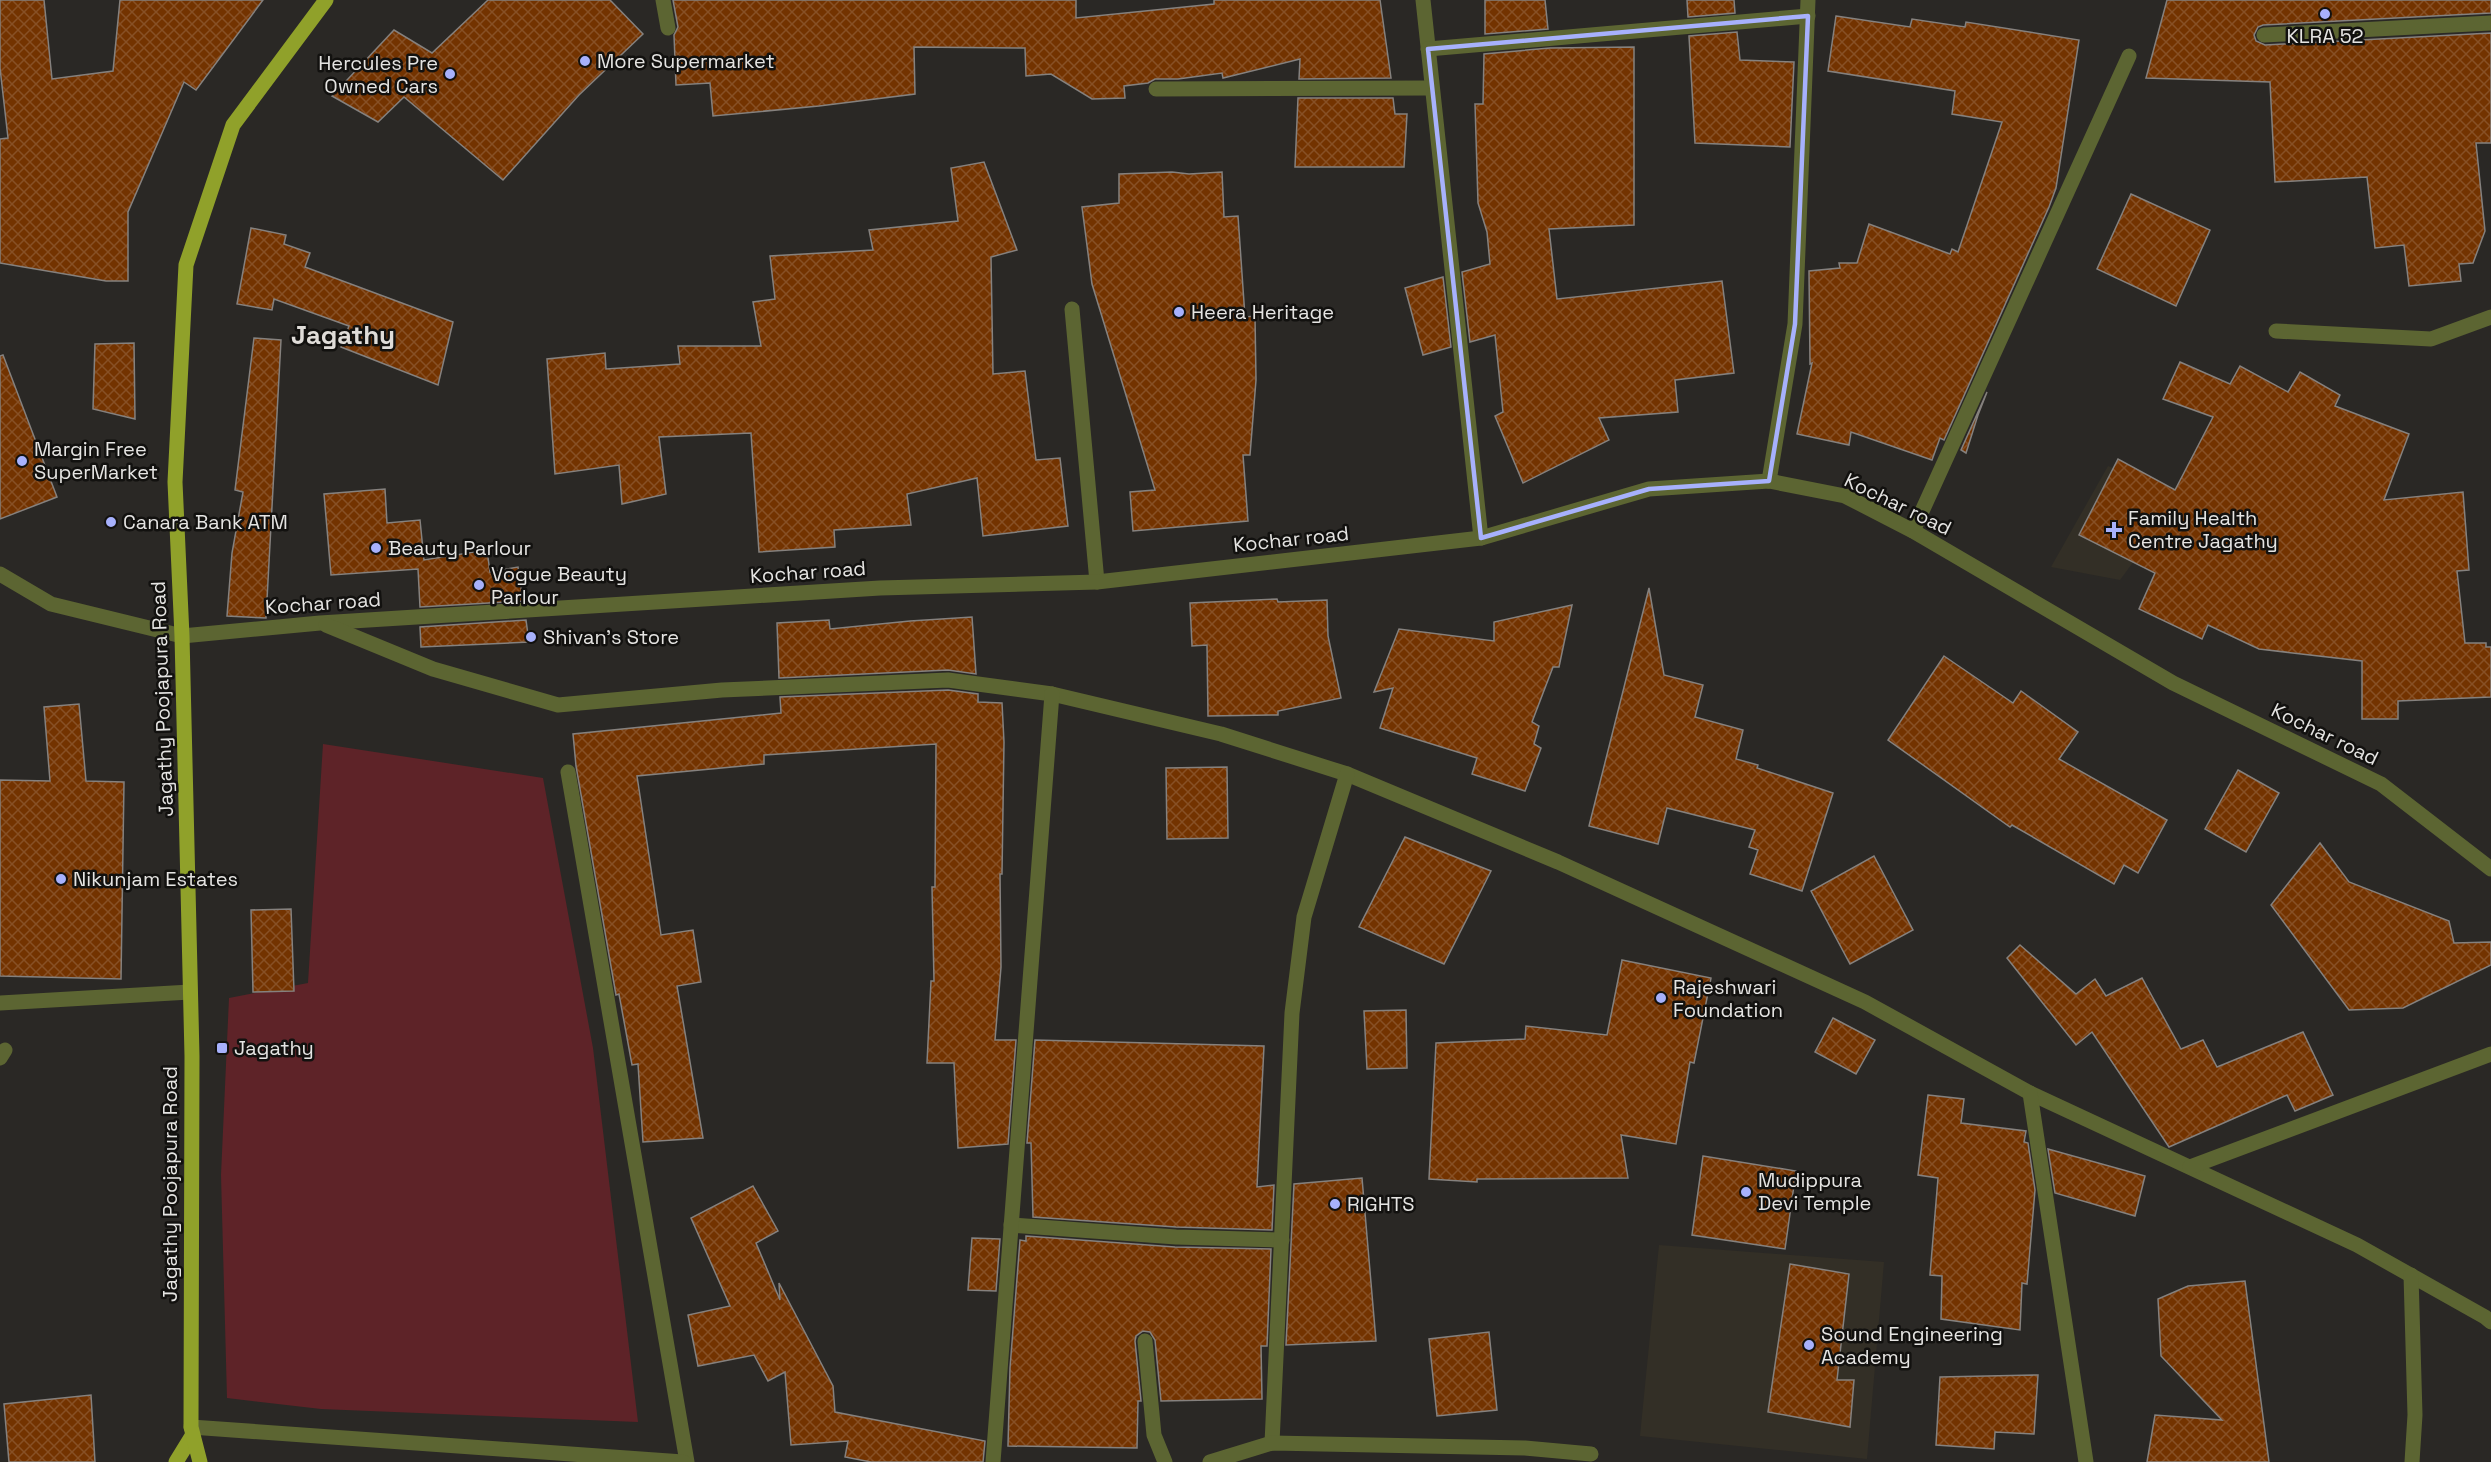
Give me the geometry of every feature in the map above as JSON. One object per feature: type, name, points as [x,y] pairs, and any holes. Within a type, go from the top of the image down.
[{"type":"main road","name":"Jagathy Poojapura Road","points":[[191,1431],[190,992],[182,636],[175,482],[186,265],[232,124],[326,0]]},
{"type":"main road","points":[[176,1462],[191,1431]]},
{"type":"main road","points":[[191,1431],[200,1462]]},
{"type":"street","points":[[663,0],[668,28]]},
{"type":"street","points":[[1423,0],[1481,538]]},
{"type":"street","points":[[1769,481],[1795,324],[1808,0]]},
{"type":"street","points":[[1428,49],[1808,16]]},
{"type":"street","points":[[2264,35],[2491,23]]},
{"type":"street","points":[[1913,531],[2129,56]]},
{"type":"street","points":[[1156,89],[1432,88]]},
{"type":"street","points":[[1072,309],[1097,582]]},
{"type":"street","points":[[2276,331],[2431,339],[2491,316]]},
{"type":"street","name":"Kochar road","points":[[0,574],[51,604],[182,636],[321,623],[880,588],[1097,582],[1481,538],[1649,489],[1769,481],[1845,496],[1913,531],[2173,683],[2381,784],[2491,869]]},
{"type":"street","points":[[321,623],[433,669],[558,705],[722,690],[948,680],[1052,694],[1221,734],[1347,774],[1558,862],[1865,1002],[2030,1093],[2357,1245],[2491,1322]]},
{"type":"street","points":[[993,1462],[1052,694]]},
{"type":"street","points":[[191,1431],[685,1462],[568,772]]},
{"type":"street","points":[[1272,1443],[1292,1013],[1304,917],[1347,774]]},
{"type":"street","points":[[0,1004],[190,992]]},
{"type":"street","points":[[2190,1167],[2491,1054]]},
{"type":"street","points":[[2030,1093],[2086,1462]]},
{"type":"street","points":[[1011,1226],[1176,1237],[1282,1240]]},
{"type":"street","points":[[2411,1275],[2415,1416],[2412,1462]]},
{"type":"street","points":[[1145,1341],[1154,1435],[1165,1462]]},
{"type":"street","points":[[1210,1462],[1272,1443],[1525,1448],[1591,1454]]},
{"type":"highlighted area","points":[[1808,16],[1795,324],[1769,481],[1649,489],[1481,538],[1428,49]]},
{"type":"shaded area","name":"Family Health Centre Jagathy","points":[[2108,466],[2184,493],[2120,580],[2051,567]]},
{"type":"shaded area","points":[[323,744],[543,778],[593,1048],[638,1422],[321,1409],[227,1398],[221,1175],[229,998],[308,983]]},
{"type":"shaded area","points":[[1659,1245],[1884,1262],[1867,1459],[1640,1436]]},
{"type":"building","points":[[0,0],[44,0],[52,79],[113,71],[120,0],[263,0],[196,90],[184,82],[128,212],[128,281],[106,281],[0,263],[0,139],[8,138],[0,68]]},
{"type":"building","name":"Hercules Pre Owned Cars","points":[[488,0],[610,0],[643,34],[579,95],[503,180],[404,97],[378,122],[332,96],[394,30],[432,53]]},
{"type":"building","points":[[673,0],[1076,0],[1076,18],[1214,4],[1214,0],[1380,0],[1391,78],[1299,79],[1300,59],[1223,78],[1222,73],[1178,79],[1155,79],[1148,83],[1124,86],[1125,98],[1092,99],[1051,74],[1026,76],[1025,48],[914,47],[915,94],[713,116],[710,83],[676,85],[674,35],[678,27]]},
{"type":"building","points":[[1485,0],[1545,0],[1548,29],[1485,34]]},
{"type":"building","points":[[1687,0],[1734,0],[1735,13],[1688,17]]},
{"type":"building","points":[[2167,0],[2491,0],[2491,13],[2263,25],[2258,27],[2254,35],[2256,41],[2265,45],[2491,33],[2491,143],[2476,143],[2485,231],[2473,263],[2459,264],[2461,281],[2409,286],[2404,245],[2375,248],[2367,177],[2275,182],[2270,82],[2146,78]]},
{"type":"building","points":[[1836,16],[1910,27],[1912,19],[1965,27],[1966,22],[2079,40],[2056,188],[1944,440],[1940,438],[1932,460],[1851,432],[1849,445],[1797,434],[1812,363],[1810,364],[1809,271],[1840,268],[1839,263],[1857,263],[1869,224],[1950,254],[1952,249],[1958,252],[2002,122],[1952,114],[1955,91],[1828,71]]},
{"type":"building","points":[[1737,32],[1740,60],[1794,62],[1790,147],[1695,143],[1689,36]]},
{"type":"building","points":[[1634,47],[1634,225],[1549,229],[1557,299],[1722,281],[1734,373],[1675,380],[1678,412],[1599,418],[1609,440],[1523,483],[1495,416],[1503,412],[1495,335],[1470,342],[1462,272],[1490,264],[1487,232],[1478,203],[1475,104],[1483,104],[1484,54],[1550,48]]},
{"type":"building","points":[[1298,98],[1393,98],[1395,114],[1407,114],[1404,167],[1295,167]]},
{"type":"building","points":[[984,162],[1017,250],[991,257],[993,374],[1025,371],[1036,460],[1060,458],[1068,526],[983,536],[977,478],[907,494],[911,525],[834,530],[835,547],[759,552],[751,433],[659,437],[666,494],[622,504],[619,465],[555,474],[547,359],[605,353],[606,369],[680,364],[678,346],[761,346],[753,302],[775,299],[770,256],[873,250],[869,230],[958,221],[951,168]]},
{"type":"building","name":"Heera Heritage","points":[[1172,172],[1189,174],[1222,172],[1224,217],[1238,216],[1245,317],[1255,316],[1256,380],[1250,455],[1243,455],[1248,521],[1133,531],[1130,492],[1155,490],[1092,284],[1082,207],[1119,203],[1119,174]]},
{"type":"building","points":[[2131,194],[2210,230],[2176,306],[2097,269]]},
{"type":"building","points":[[251,228],[286,235],[284,244],[310,253],[305,267],[453,322],[438,385],[341,347],[349,326],[274,299],[272,310],[237,304]]},
{"type":"building","points":[[1443,277],[1451,347],[1423,355],[1405,288]]},
{"type":"building","points":[[254,338],[281,340],[266,618],[227,616],[232,553],[243,492],[235,490]]},
{"type":"building","points":[[134,343],[135,419],[93,409],[95,344]]},
{"type":"building","name":"Margin Free SuperMarket","points":[[3,355],[57,497],[0,519],[0,356]]},
{"type":"building","points":[[2180,362],[2230,384],[2240,366],[2288,392],[2300,372],[2340,395],[2335,406],[2409,434],[2384,500],[2463,492],[2469,570],[2457,571],[2465,643],[2486,643],[2486,647],[2491,647],[2491,697],[2398,701],[2398,719],[2362,719],[2362,661],[2259,649],[2208,625],[2202,639],[2139,609],[2155,573],[2079,535],[2118,459],[2175,490],[2213,417],[2163,399]]},
{"type":"building","points":[[1987,392],[1978,415],[1966,453],[1961,450]]},
{"type":"building","points":[[385,489],[387,523],[420,520],[424,560],[487,550],[490,572],[518,567],[523,601],[420,607],[418,569],[331,575],[324,494]]},
{"type":"building","points":[[1649,588],[1664,675],[1703,685],[1695,717],[1743,730],[1736,759],[1833,793],[1802,891],[1750,874],[1758,850],[1749,847],[1755,830],[1667,808],[1658,844],[1589,826]]},
{"type":"building","points":[[1277,599],[1278,602],[1327,600],[1328,636],[1341,698],[1278,711],[1278,715],[1208,716],[1207,645],[1192,646],[1190,603]]},
{"type":"building","points":[[1572,605],[1559,667],[1553,667],[1532,722],[1539,726],[1534,744],[1541,748],[1525,791],[1472,774],[1477,758],[1380,728],[1393,688],[1374,692],[1399,629],[1494,641],[1494,622]]},
{"type":"building","points":[[972,617],[976,674],[948,670],[779,678],[777,623],[829,620],[830,629]]},
{"type":"building","points":[[526,620],[529,642],[421,647],[420,627]]},
{"type":"building","points":[[1944,656],[2013,703],[2021,691],[2078,732],[2059,759],[2167,820],[2138,873],[2124,865],[2114,884],[2012,825],[2010,827],[1888,740]]},
{"type":"building","points":[[948,690],[978,694],[978,702],[1002,703],[1004,742],[1002,874],[1000,874],[1001,967],[995,1040],[1016,1040],[1008,1144],[958,1148],[954,1063],[927,1063],[931,981],[934,981],[932,887],[935,887],[936,744],[764,755],[764,764],[637,776],[661,935],[693,930],[701,982],[677,986],[703,1138],[643,1142],[638,1064],[632,1065],[619,994],[616,995],[576,766],[573,734],[781,713],[780,697]]},
{"type":"building","name":"Nikunjam Estates","points":[[79,704],[86,781],[124,782],[121,979],[0,976],[0,780],[50,781],[44,707]]},
{"type":"building","points":[[1227,767],[1228,838],[1167,839],[1166,768]]},
{"type":"building","points":[[2238,770],[2279,793],[2246,852],[2205,829]]},
{"type":"building","points":[[1405,837],[1491,871],[1444,964],[1359,927]]},
{"type":"building","points":[[2320,843],[2349,882],[2449,921],[2454,943],[2491,942],[2491,965],[2403,1008],[2349,1010],[2271,905]]},
{"type":"building","points":[[1874,856],[1913,930],[1850,964],[1811,891]]},
{"type":"building","points":[[291,909],[294,991],[253,992],[251,910]]},
{"type":"building","points":[[2020,945],[2076,994],[2095,979],[2106,996],[2142,978],[2181,1049],[2203,1040],[2217,1067],[2303,1032],[2333,1095],[2295,1111],[2287,1095],[2169,1147],[2092,1032],[2076,1045],[2007,958]]},
{"type":"building","points":[[1622,960],[1711,978],[1694,1063],[1690,1062],[1676,1144],[1621,1135],[1628,1178],[1477,1179],[1477,1182],[1429,1179],[1436,1043],[1525,1039],[1526,1026],[1607,1035]]},
{"type":"building","points":[[1406,1010],[1407,1068],[1367,1069],[1364,1011]]},
{"type":"building","points":[[1833,1018],[1875,1040],[1856,1074],[1815,1052]]},
{"type":"building","points":[[1035,1040],[1264,1046],[1257,1187],[1274,1185],[1272,1230],[1176,1227],[1033,1217],[1031,1143],[1027,1143]]},
{"type":"building","points":[[1928,1095],[1964,1099],[1961,1123],[2026,1131],[2024,1142],[2028,1143],[2035,1190],[2027,1284],[2022,1283],[2020,1330],[1941,1319],[1942,1276],[1930,1275],[1938,1178],[1918,1175]]},
{"type":"building","points":[[2048,1149],[2145,1176],[2135,1216],[2055,1193]]},
{"type":"building","name":"Mudippura Devi Temple","points":[[1703,1156],[1796,1171],[1785,1249],[1692,1235]]},
{"type":"building","points":[[1362,1178],[1376,1341],[1286,1345],[1294,1184]]},
{"type":"building","points":[[753,1186],[778,1231],[756,1243],[780,1300],[779,1283],[833,1386],[835,1412],[985,1441],[983,1462],[871,1462],[845,1457],[848,1441],[791,1445],[785,1372],[768,1381],[754,1355],[698,1366],[688,1315],[730,1306],[691,1218]]},
{"type":"building","points":[[1026,1236],[1175,1247],[1271,1249],[1267,1346],[1261,1346],[1262,1399],[1161,1401],[1155,1340],[1150,1332],[1143,1331],[1136,1336],[1135,1341],[1141,1401],[1138,1401],[1137,1448],[1008,1446],[1010,1368],[1020,1240],[1026,1241]]},
{"type":"building","points":[[972,1238],[1000,1239],[996,1291],[968,1290]]},
{"type":"building","name":"Sound Engineering Academy","points":[[1790,1264],[1849,1274],[1837,1380],[1854,1380],[1850,1427],[1768,1412]]},
{"type":"building","points":[[2245,1281],[2269,1462],[2147,1462],[2155,1415],[2222,1420],[2161,1356],[2158,1299],[2188,1286]]},
{"type":"building","points":[[1489,1332],[1497,1410],[1437,1416],[1429,1339]]},
{"type":"building","points":[[2038,1375],[2034,1434],[1995,1432],[1994,1449],[1936,1445],[1940,1377]]},
{"type":"building","points":[[91,1395],[95,1462],[9,1462],[4,1404]]},
{"type":"place","name":"KLRA 52","points":[[2325,14]]},
{"type":"place","name":"More Supermarket","points":[[585,61]]},
{"type":"place","name":"Hercules Pre Owned Cars","points":[[450,74]]},
{"type":"place","name":"Heera Heritage","points":[[1179,312]]},
{"type":"place","name":"Margin Free SuperMarket","points":[[22,461]]},
{"type":"place","name":"Canara Bank ATM","points":[[111,522]]},
{"type":"place","name":"Family Health Centre Jagathy","points":[[2114,530]]},
{"type":"place","name":"Beauty Parlour","points":[[376,548]]},
{"type":"place","name":"Vogue Beauty Parlour","points":[[479,585]]},
{"type":"place","name":"Shivan's Store","points":[[531,637]]},
{"type":"place","name":"Nikunjam Estates","points":[[61,879]]},
{"type":"place","name":"Rajeshwari Foundation","points":[[1661,998]]},
{"type":"place","name":"Jagathy","points":[[222,1048]]},
{"type":"place","name":"Mudippura Devi Temple","points":[[1746,1192]]},
{"type":"place","name":"RIGHTS","points":[[1335,1204]]},
{"type":"place","name":"Sound Engineering Academy","points":[[1809,1345]]},
{"type":"district","name":"Jagathy","points":[[343,335]]}]
